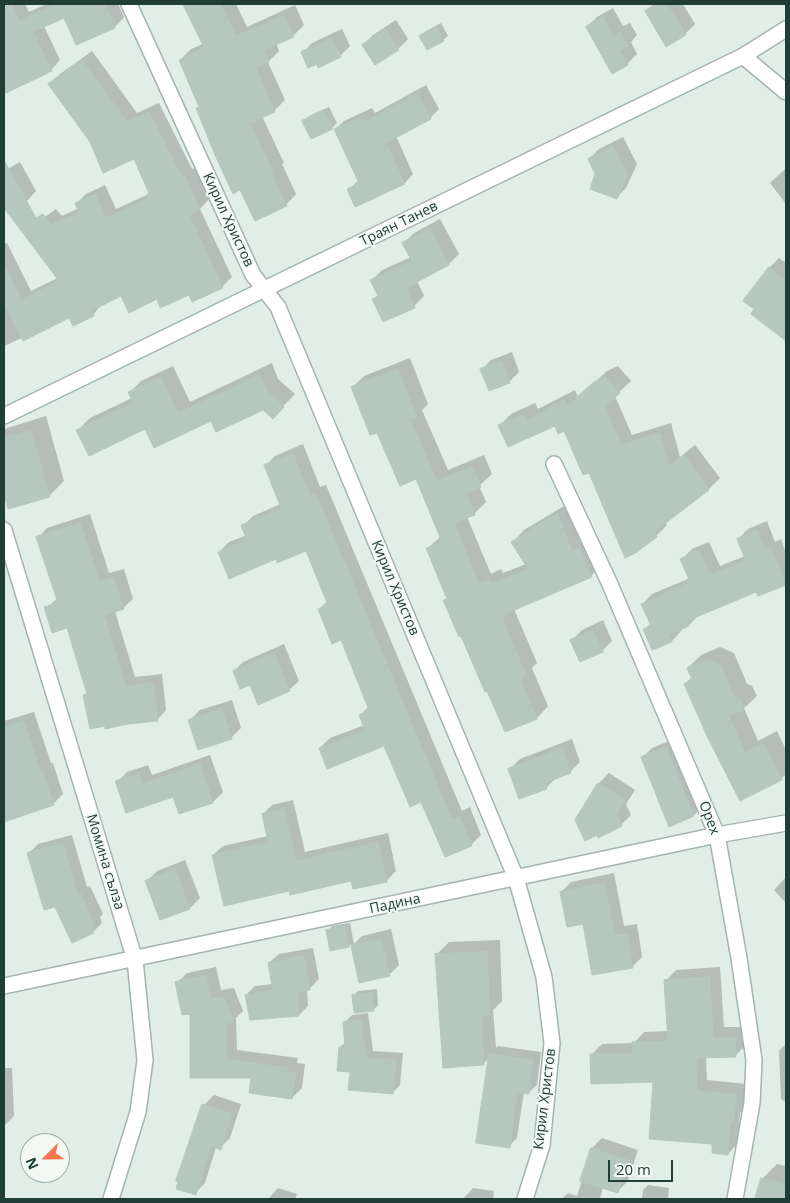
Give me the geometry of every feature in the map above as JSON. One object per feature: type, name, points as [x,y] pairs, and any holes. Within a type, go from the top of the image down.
[{"type":"street","name":"Кирил Христов","points":[[129,4],[253,275],[278,307],[516,878],[544,977],[552,1043],[542,1145],[525,1199]]},
{"type":"street","name":"Траян Танев","points":[[4,416],[743,56],[786,29]]},
{"type":"street","points":[[743,56],[786,92]]},
{"type":"street","name":"Орех","points":[[554,464],[609,582],[717,835],[740,958],[754,1060],[752,1103],[735,1199]]},
{"type":"street","name":"Момина сълза","points":[[4,530],[135,960],[145,1060],[138,1112],[111,1199]]},
{"type":"street","name":"Падина","points":[[4,986],[135,960],[717,835],[786,823]]},
{"type":"building","points":[[4,4],[12,4],[19,21],[56,4],[105,4],[115,28],[76,45],[64,18],[33,32],[52,71],[4,94]]},
{"type":"building","points":[[183,4],[221,4],[236,36],[284,15],[294,37],[264,50],[269,62],[256,68],[275,112],[250,123],[287,206],[255,221],[240,190],[233,194],[196,108],[199,107],[179,60],[204,48]]},
{"type":"building","points":[[656,4],[667,4],[686,35],[666,47],[645,11]]},
{"type":"building","points":[[603,17],[613,36],[620,32],[628,46],[620,51],[628,65],[612,74],[586,27]]},
{"type":"building","points":[[436,27],[444,41],[427,50],[419,36]]},
{"type":"building","points":[[386,29],[399,50],[375,65],[362,45]]},
{"type":"building","points":[[332,38],[341,57],[318,68],[317,64],[308,68],[301,52]]},
{"type":"building","points":[[82,60],[127,122],[149,112],[182,178],[185,176],[200,210],[189,215],[223,288],[192,302],[189,295],[160,308],[157,299],[129,313],[121,296],[91,311],[94,316],[73,326],[69,318],[23,341],[4,304],[4,264],[21,300],[59,281],[4,208],[4,160],[36,218],[43,214],[51,225],[79,212],[75,203],[95,194],[106,218],[149,198],[147,194],[149,193],[134,159],[103,173],[90,142],[48,84]]},
{"type":"building","points":[[417,93],[431,119],[386,143],[405,184],[355,207],[347,189],[359,183],[334,129],[363,116],[366,121]]},
{"type":"building","points":[[324,110],[333,129],[311,139],[302,121]]},
{"type":"building","points":[[613,146],[628,174],[617,199],[590,189],[595,174],[588,159]]},
{"type":"building","points":[[430,228],[449,265],[406,288],[415,308],[383,322],[372,299],[378,296],[370,280],[412,261],[402,243]]},
{"type":"building","points":[[769,267],[786,281],[786,341],[751,314],[754,309],[743,301]]},
{"type":"building","points":[[502,361],[510,383],[489,391],[480,369]]},
{"type":"building","points":[[398,369],[417,416],[410,419],[437,481],[472,466],[481,487],[466,493],[475,515],[454,523],[479,584],[489,580],[491,584],[528,569],[511,542],[557,513],[572,551],[580,548],[592,577],[505,614],[506,616],[502,618],[526,675],[520,678],[537,719],[505,732],[443,600],[447,599],[426,548],[442,542],[416,479],[400,486],[377,433],[370,435],[351,387]]},
{"type":"building","points":[[260,374],[267,391],[284,407],[273,419],[263,410],[216,432],[211,421],[154,448],[145,429],[89,456],[76,430],[133,403],[128,392],[161,377],[178,413]]},
{"type":"building","points":[[606,377],[620,393],[605,407],[621,445],[660,433],[669,467],[684,455],[709,490],[654,532],[657,537],[637,552],[625,558],[589,473],[583,475],[564,431],[558,434],[555,426],[508,447],[498,425],[524,414],[527,420],[564,400],[567,406],[594,382]]},
{"type":"building","points":[[31,431],[50,497],[8,509],[4,495],[4,438]]},
{"type":"building","points":[[293,454],[310,496],[316,494],[452,820],[460,817],[472,846],[445,857],[421,802],[410,807],[384,746],[327,769],[319,748],[365,730],[359,715],[369,710],[341,640],[332,644],[318,609],[328,605],[306,551],[277,563],[276,559],[229,579],[218,552],[247,540],[241,525],[281,508],[264,465]]},
{"type":"building","points":[[80,523],[100,582],[114,578],[124,609],[104,615],[126,686],[153,683],[158,721],[128,724],[105,729],[105,726],[90,729],[83,695],[87,694],[67,628],[52,633],[44,607],[58,603],[36,537]]},
{"type":"building","points":[[757,530],[765,550],[771,548],[786,585],[758,596],[756,592],[687,621],[689,626],[669,635],[672,642],[652,650],[643,629],[651,626],[641,604],[690,582],[680,559],[699,550],[710,575],[744,561],[745,559],[737,539]]},
{"type":"building","points":[[593,630],[603,652],[580,662],[570,640]]},
{"type":"building","points":[[274,653],[290,691],[258,705],[250,685],[240,689],[233,671]]},
{"type":"building","points":[[707,660],[721,666],[734,696],[740,698],[744,710],[729,716],[745,753],[764,743],[782,780],[740,801],[707,736],[684,684],[692,680],[687,668]]},
{"type":"building","points":[[222,709],[232,739],[198,750],[188,720]]},
{"type":"building","points":[[24,721],[54,805],[4,822],[4,727]]},
{"type":"building","points":[[666,747],[694,816],[669,827],[641,757]]},
{"type":"building","points":[[562,748],[571,773],[545,783],[547,789],[519,799],[508,769]]},
{"type":"building","points":[[200,764],[213,803],[179,814],[173,797],[126,813],[115,781],[139,774],[142,784]]},
{"type":"building","points":[[598,783],[626,800],[616,815],[622,826],[598,838],[597,835],[585,841],[575,820]]},
{"type":"building","points":[[284,809],[296,861],[378,842],[387,882],[353,889],[351,881],[290,895],[289,891],[224,906],[212,855],[268,842],[262,814]]},
{"type":"building","points":[[63,843],[78,895],[81,894],[94,924],[91,926],[94,933],[72,943],[55,907],[44,910],[27,853]]},
{"type":"building","points":[[175,869],[190,909],[160,920],[145,881]]},
{"type":"building","points":[[604,883],[615,935],[627,934],[633,968],[592,975],[583,924],[567,927],[560,892]]},
{"type":"building","points":[[345,927],[349,947],[330,951],[326,930]]},
{"type":"building","points":[[381,939],[390,976],[359,983],[351,946]]},
{"type":"building","points":[[487,952],[490,1015],[481,1016],[484,1065],[443,1068],[435,954]]},
{"type":"building","points":[[304,956],[310,990],[297,992],[299,1016],[250,1020],[245,995],[273,991],[268,963]]},
{"type":"building","points":[[206,976],[211,999],[224,997],[234,1022],[227,1023],[227,1059],[288,1068],[288,1072],[296,1073],[292,1099],[249,1093],[251,1078],[190,1078],[190,1014],[182,1015],[175,982]]},
{"type":"building","points":[[710,977],[713,1038],[735,1037],[736,1057],[696,1058],[697,1091],[736,1094],[734,1121],[730,1121],[728,1155],[712,1153],[712,1144],[649,1139],[653,1082],[591,1084],[590,1054],[633,1053],[632,1042],[668,1041],[664,980]]},
{"type":"building","points":[[372,993],[374,1011],[354,1013],[352,995]]},
{"type":"building","points":[[361,1020],[366,1058],[396,1060],[393,1094],[348,1090],[350,1072],[337,1071],[339,1047],[345,1047],[343,1022]]},
{"type":"building","points":[[489,1054],[533,1060],[529,1094],[517,1093],[510,1148],[476,1143]]},
{"type":"building","points":[[202,1104],[232,1114],[221,1150],[211,1146],[196,1195],[176,1189],[178,1182],[176,1181]]},
{"type":"building","points":[[591,1148],[628,1160],[618,1193],[580,1181]]},
{"type":"building","points":[[761,1178],[786,1185],[786,1199],[755,1199]]}]
